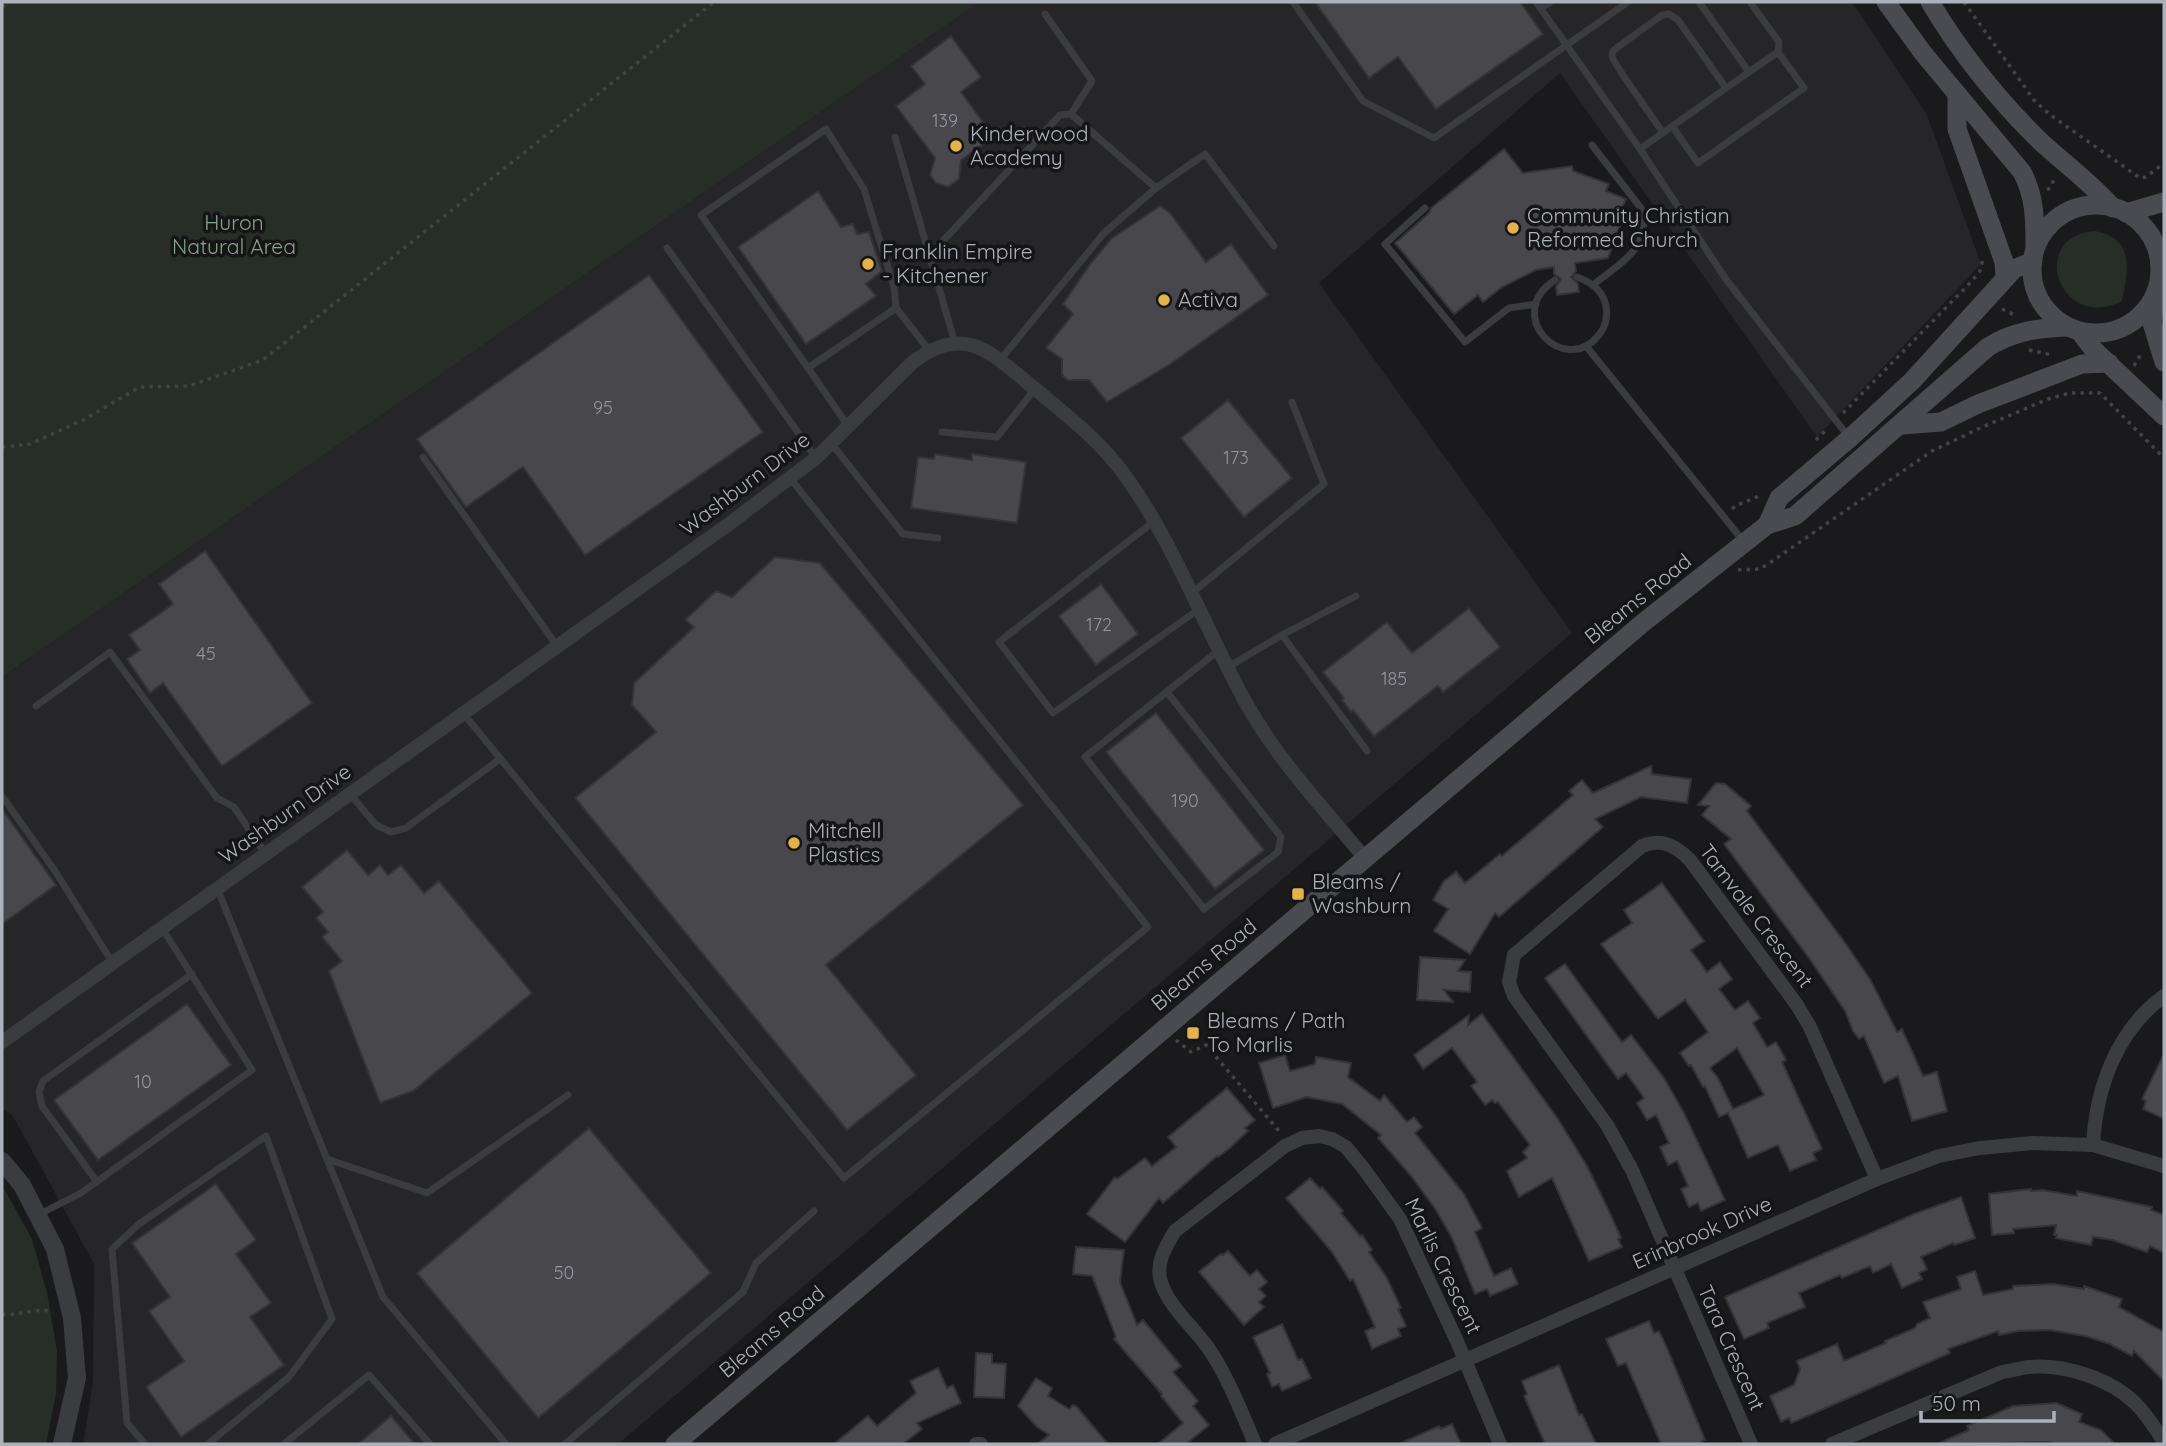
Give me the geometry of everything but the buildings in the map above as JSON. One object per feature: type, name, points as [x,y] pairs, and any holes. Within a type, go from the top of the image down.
[{"type":"main road","points":[[1886,2],[1923,53],[2009,154],[2028,183],[2035,216],[2035,286],[2048,310],[2074,329],[2164,416]]},
{"type":"main road","points":[[1930,2],[1975,67],[2030,129],[2064,163],[2146,231],[2157,256],[2159,284],[2152,323],[2164,362]]},
{"type":"main road","points":[[1957,94],[1957,129],[2004,262],[2005,279]]},
{"type":"main road","points":[[2034,255],[2041,235],[2060,216],[2086,206],[2120,210],[2164,202]]},
{"type":"main road","name":"Bleams Road","points":[[1767,525],[1779,498],[1850,438],[1934,358],[2014,269],[2034,255]]},
{"type":"main road","points":[[2074,329],[2106,333],[2119,330],[2141,315],[2159,284]]},
{"type":"main road","name":"Bleams Road","points":[[675,1444],[1644,622],[1767,525],[1795,516],[1988,347],[2003,338],[2033,329],[2074,329]]},
{"type":"main road","points":[[1902,425],[1941,422],[1978,404],[2082,364],[2109,363]]},
{"type":"street","name":"Washburn Drive","points":[[2,1042],[790,478],[816,458],[913,362],[929,350],[949,342],[956,343]]},
{"type":"street","points":[[956,343],[968,343],[1000,360],[1083,429],[1123,473],[1172,554],[1246,702],[1278,755],[1365,858]]},
{"type":"street","name":"Tamvale Crescent","points":[[1674,1268],[1632,1170],[1607,1125],[1514,996],[1509,982],[1514,955],[1642,846],[1651,843],[1669,844],[1690,860],[1797,1004],[1815,1037],[1877,1179]]},
{"type":"street","points":[[2093,1145],[2095,1114],[2108,1067],[2123,1041],[2153,1004],[2164,996]]},
{"type":"street","name":"Marlis Crescent","points":[[1255,1444],[1211,1351],[1166,1294],[1160,1280],[1160,1266],[1164,1249],[1175,1231],[1285,1146],[1302,1138],[1319,1136],[1332,1139],[1346,1147],[1400,1219],[1466,1361],[1500,1444]]},
{"type":"street","name":"Erinbrook Drive","points":[[1275,1444],[1877,1179],[1938,1156],[1980,1148],[2033,1143],[2093,1145],[2164,1166]]},
{"type":"street","points":[[2,1161],[22,1185],[55,1250],[72,1318],[77,1378],[62,1444]]},
{"type":"street","name":"Tara Crescent","points":[[1674,1268],[1751,1444]]},
{"type":"street","points":[[1832,1444],[2002,1372],[2029,1367],[2055,1368],[2085,1375],[2112,1386],[2135,1403],[2164,1442]]},
{"type":"lane","points":[[1293,2],[1363,101],[1434,138],[1628,2]]},
{"type":"lane","points":[[1550,2],[1539,5],[1640,149],[1725,278],[1850,438]]},
{"type":"lane","points":[[1699,2],[1749,72]]},
{"type":"lane","points":[[1672,126],[1698,163],[1804,88],[1778,51],[1779,42],[1750,2]]},
{"type":"lane","points":[[1045,14],[1092,81],[1071,114]]},
{"type":"lane","points":[[1663,132],[1612,57],[1613,51],[1662,15],[1670,14],[1678,20],[1726,88]]},
{"type":"lane","points":[[1640,149],[1778,51]]},
{"type":"lane","points":[[930,255],[1060,115],[1071,114],[1156,188]]},
{"type":"lane","points":[[848,426],[701,215],[825,129],[864,189],[894,287],[896,308],[929,350]]},
{"type":"lane","points":[[895,137],[956,343]]},
{"type":"lane","points":[[1592,145],[1644,212],[1645,226],[1638,248],[1593,285]]},
{"type":"lane","points":[[1000,360],[1104,233],[1156,188],[1205,154],[1274,246]]},
{"type":"lane","points":[[1424,208],[1385,244],[1465,342],[1509,308],[1535,304]]},
{"type":"lane","points":[[667,248],[816,458]]},
{"type":"lane","points":[[1555,280],[1541,292],[1535,304],[1535,319],[1537,328],[1550,343],[1567,349],[1586,346],[1599,335],[1606,317],[1604,299],[1593,285],[1577,278]]},
{"type":"lane","points":[[808,368],[896,308]]},
{"type":"lane","points":[[1586,346],[1744,542]]},
{"type":"lane","points":[[942,432],[996,438],[1035,389]]},
{"type":"lane","points":[[1192,593],[1324,484],[1292,402]]},
{"type":"lane","points":[[831,443],[903,534],[938,538]]},
{"type":"lane","points":[[423,457],[557,646]]},
{"type":"lane","points":[[463,713],[844,1178],[1148,927],[790,478]]},
{"type":"lane","points":[[1153,522],[999,642],[1053,713],[1199,608]]},
{"type":"lane","points":[[1228,667],[1356,596]]},
{"type":"lane","points":[[1282,635],[1367,751]]},
{"type":"lane","points":[[1167,692],[1281,837],[1278,852],[1204,909],[1085,757],[1167,692],[1220,650]]},
{"type":"lane","points":[[36,706],[110,652],[217,798],[234,807],[265,853]]},
{"type":"lane","points":[[349,793],[376,825],[391,832],[406,828],[500,759]]},
{"type":"lane","points":[[2,796],[55,871],[112,962]]},
{"type":"lane","points":[[217,888],[383,1297],[506,1444]]},
{"type":"lane","points":[[37,1215],[81,1193],[252,1070],[162,927]]},
{"type":"lane","points":[[97,1182],[43,1106],[39,1092],[43,1081],[191,974]]},
{"type":"lane","points":[[327,1159],[427,1194],[568,1095]]},
{"type":"lane","points":[[145,1444],[127,1423],[111,1249],[138,1224],[266,1136],[332,1319],[289,1377],[208,1444]]},
{"type":"lane","points":[[565,1444],[743,1292],[756,1263],[814,1211]]},
{"type":"lane","points":[[284,1444],[369,1374],[430,1444]]},
{"type":"path","points":[[2,7],[9,2]]},
{"type":"path","points":[[2,447],[30,444],[83,420],[140,387],[189,386],[263,360],[714,2]]},
{"type":"path","points":[[1964,2],[2034,100],[2049,114],[2140,178],[2146,177],[2164,163]]},
{"type":"path","points":[[2043,192],[2051,187],[2058,172]]},
{"type":"path","points":[[1848,408],[1980,271],[1983,250]]},
{"type":"path","points":[[1998,306],[2016,315],[2019,321]]},
{"type":"path","points":[[2024,343],[2027,350],[2054,356]]},
{"type":"path","points":[[2133,368],[2142,352]]},
{"type":"path","points":[[1713,567],[1741,571],[1760,569],[1933,451],[2048,399],[2070,393],[2100,393],[2164,458]]},
{"type":"path","points":[[1163,1029],[1191,1052],[1206,1045],[1279,1131]]},
{"type":"path","points":[[2,1314],[27,1314],[46,1310],[72,1318]]},
{"type":"shaded area","points":[[980,2],[1852,2],[1927,115],[1981,264],[1817,437],[1560,73],[1319,283],[1572,633],[618,1444],[83,1444],[93,1382],[94,1264],[13,1116],[2,1108],[2,677]]},
{"type":"green space","name":"Huron Natural Area","points":[[2,2],[980,2],[2,677]]},
{"type":"green space","points":[[2095,231],[2117,241],[2123,249],[2127,268],[2122,301],[2100,307],[2082,304],[2068,294],[2059,280],[2057,264],[2062,249],[2074,237]]},
{"type":"green space","points":[[2,1185],[32,1239],[47,1293],[57,1351],[56,1394],[46,1444],[2,1444]]},
{"type":"place","name":"Kinderwood Academy","points":[[956,146]]},
{"type":"place","name":"Community Christian Reformed Church","points":[[1513,228]]},
{"type":"place","name":"Franklin Empire - Kitchener","points":[[868,264]]},
{"type":"place","name":"Activa","points":[[1164,300]]},
{"type":"place","name":"Mitchell Plastics","points":[[794,843]]},
{"type":"place","name":"Bleams / Washburn","points":[[1298,894]]},
{"type":"place","name":"Bleams / Path To Marlis","points":[[1193,1033]]}]
